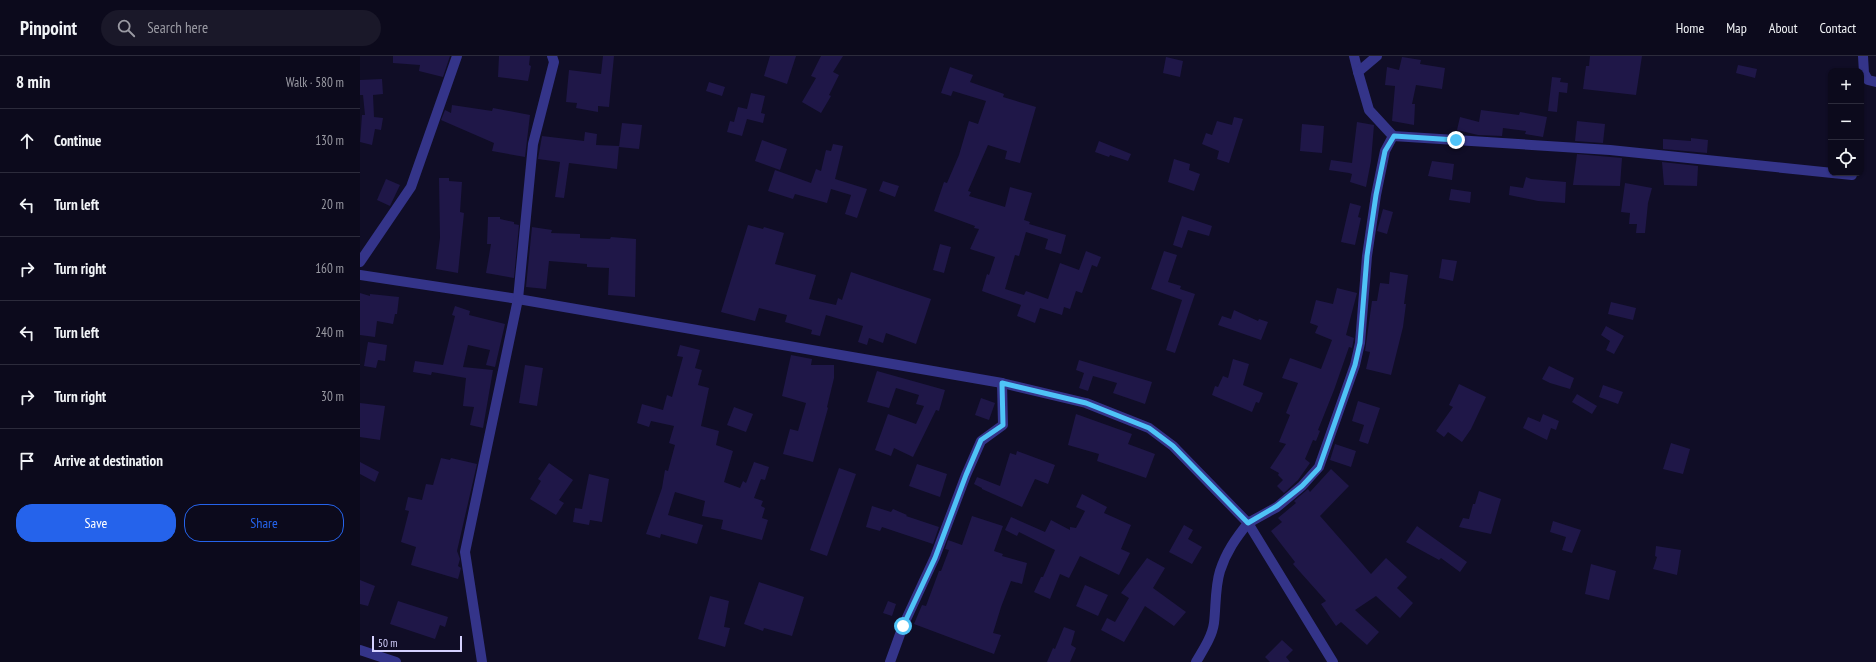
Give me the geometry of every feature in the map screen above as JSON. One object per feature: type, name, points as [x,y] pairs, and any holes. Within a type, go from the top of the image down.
[{"type":"street","points":[[360,262],[412,187],[457,56]]},
{"type":"street","points":[[482,662],[465,552],[518,299],[532,144],[554,62],[552,56]]},
{"type":"street","points":[[1354,56],[1369,110],[1394,136],[1610,150],[1828,173]]},
{"type":"street","points":[[1358,72],[1377,56]]},
{"type":"street","points":[[1863,56],[1864,73],[1868,80],[1876,82]]},
{"type":"street","points":[[1196,662],[1207,644],[1214,624],[1215,597],[1222,565],[1228,550],[1248,523],[1277,506],[1302,486],[1319,468],[1357,358],[1360,343],[1367,256],[1376,195],[1385,151],[1394,136]]},
{"type":"street","points":[[360,275],[518,299],[1002,383],[1086,403],[1149,428],[1173,446],[1248,523],[1333,662]]},
{"type":"street","points":[[890,662],[903,626],[935,558],[966,475],[981,440],[1003,425],[1002,383]]},
{"type":"street","points":[[360,650],[396,662]]},
{"type":"building","points":[[393,56],[450,56],[443,77],[419,71],[420,65],[393,63]]},
{"type":"building","points":[[499,56],[530,56],[529,65],[531,66],[528,81],[498,77]]},
{"type":"building","points":[[603,56],[614,56],[609,107],[598,106],[598,112],[576,108],[577,103],[566,102],[569,70],[601,74]]},
{"type":"building","points":[[770,56],[796,56],[787,84],[764,76]]},
{"type":"building","points":[[821,56],[843,56],[833,72],[839,75],[829,95],[831,96],[821,113],[802,102],[816,78],[811,76]]},
{"type":"building","points":[[1590,56],[1642,56],[1636,95],[1583,89],[1586,66],[1589,66]]},
{"type":"building","points":[[1166,57],[1183,61],[1180,77],[1163,73]]},
{"type":"building","points":[[1402,57],[1421,60],[1420,64],[1445,68],[1442,89],[1416,85],[1412,104],[1415,104],[1414,125],[1392,121],[1395,86],[1385,85],[1387,67],[1399,70]]},
{"type":"building","points":[[1738,65],[1757,69],[1755,78],[1736,73]]},
{"type":"building","points":[[950,67],[973,75],[970,82],[1004,94],[1003,97],[1036,107],[1020,163],[1005,159],[1007,151],[988,145],[968,191],[971,192],[969,196],[1005,207],[1010,187],[1032,193],[1024,220],[1030,222],[1029,224],[1066,235],[1061,254],[1045,249],[1048,239],[1026,232],[1019,256],[1015,255],[1005,289],[1024,295],[1026,291],[1048,299],[1060,263],[1079,270],[1086,251],[1101,257],[1097,267],[1092,265],[1082,293],[1076,291],[1070,309],[1064,307],[1062,315],[1040,308],[1035,323],[1017,316],[1021,305],[982,291],[987,274],[989,275],[995,257],[970,249],[979,229],[974,228],[975,226],[934,211],[944,182],[947,183],[959,155],[969,121],[978,124],[986,101],[953,91],[951,96],[941,93]]},
{"type":"building","points":[[1552,77],[1561,78],[1560,82],[1568,83],[1567,93],[1559,92],[1557,112],[1548,111]]},
{"type":"building","points":[[382,79],[383,94],[373,95],[374,117],[383,118],[381,130],[375,129],[372,145],[360,142],[362,115],[365,115],[363,95],[360,95],[360,80]]},
{"type":"building","points":[[709,82],[725,87],[722,96],[706,91]]},
{"type":"building","points":[[751,93],[765,96],[761,113],[765,114],[763,123],[747,119],[742,136],[727,132],[730,121],[734,122],[738,107],[747,109]]},
{"type":"building","points":[[452,105],[492,111],[493,108],[530,115],[525,157],[492,151],[494,143],[441,120],[445,110],[451,113]]},
{"type":"building","points":[[1481,110],[1519,115],[1520,112],[1547,117],[1543,137],[1525,134],[1526,131],[1503,128],[1502,136],[1478,135],[1457,130],[1460,117],[1479,122]]},
{"type":"building","points":[[1234,117],[1243,119],[1229,163],[1217,159],[1219,151],[1202,144],[1206,133],[1212,135],[1217,121],[1232,125]]},
{"type":"building","points":[[1577,121],[1605,124],[1603,143],[1575,141]]},
{"type":"building","points":[[1357,122],[1374,125],[1371,161],[1366,187],[1350,182],[1352,174],[1329,170],[1331,160],[1352,163]]},
{"type":"building","points":[[622,123],[642,125],[639,149],[619,147]]},
{"type":"building","points":[[1302,124],[1324,126],[1322,153],[1300,151]]},
{"type":"building","points":[[585,132],[597,134],[596,145],[619,146],[617,169],[569,163],[564,198],[555,197],[560,162],[538,159],[542,136],[584,141]]},
{"type":"building","points":[[1691,138],[1708,140],[1707,153],[1663,149],[1663,139],[1691,141]]},
{"type":"building","points":[[762,140],[787,149],[780,170],[755,161]]},
{"type":"building","points":[[1099,141],[1131,154],[1128,161],[1095,152]]},
{"type":"building","points":[[833,144],[843,146],[835,179],[867,189],[857,218],[845,214],[851,195],[831,189],[827,203],[795,194],[793,199],[768,191],[775,170],[811,183],[816,169],[821,171],[826,150],[831,151]]},
{"type":"building","points":[[1577,154],[1622,158],[1620,186],[1573,185]]},
{"type":"building","points":[[1174,159],[1190,164],[1189,170],[1200,174],[1194,191],[1168,182]]},
{"type":"building","points":[[1432,161],[1454,164],[1452,180],[1428,176]]},
{"type":"building","points":[[1662,162],[1698,166],[1697,186],[1664,185]]},
{"type":"building","points":[[1526,177],[1531,179],[1566,182],[1565,203],[1538,201],[1509,195],[1510,186],[1523,188]]},
{"type":"building","points":[[439,178],[449,178],[449,181],[462,182],[460,212],[464,213],[458,273],[436,269],[440,238]]},
{"type":"building","points":[[386,179],[400,185],[390,206],[377,200]]},
{"type":"building","points":[[883,181],[899,186],[895,197],[879,191]]},
{"type":"building","points":[[1625,183],[1652,188],[1648,203],[1645,233],[1636,233],[1637,224],[1629,224],[1630,213],[1621,212]]},
{"type":"building","points":[[1451,189],[1471,192],[1470,203],[1449,200]]},
{"type":"building","points":[[1350,203],[1361,206],[1358,217],[1361,218],[1355,245],[1341,242]]},
{"type":"building","points":[[1383,209],[1393,212],[1387,234],[1377,231]]},
{"type":"building","points":[[1182,216],[1212,226],[1209,236],[1188,230],[1182,248],[1173,245]]},
{"type":"building","points":[[488,217],[500,217],[500,219],[514,222],[514,224],[519,225],[514,278],[486,273],[491,244],[487,244]]},
{"type":"building","points":[[748,225],[763,229],[764,227],[784,233],[775,264],[816,275],[809,299],[836,305],[838,298],[842,300],[851,272],[931,299],[916,344],[886,333],[883,343],[869,338],[867,345],[858,342],[863,326],[826,315],[820,336],[811,334],[812,330],[785,322],[787,315],[759,308],[755,321],[721,312]]},
{"type":"building","points":[[532,227],[552,230],[551,233],[580,234],[580,238],[610,239],[611,237],[636,239],[635,297],[608,295],[609,268],[587,267],[587,264],[549,261],[546,289],[526,287]]},
{"type":"building","points":[[940,244],[951,247],[944,273],[933,270]]},
{"type":"building","points":[[1164,251],[1177,255],[1168,282],[1181,286],[1180,289],[1195,294],[1175,353],[1166,350],[1182,300],[1151,289]]},
{"type":"building","points":[[1442,259],[1457,261],[1453,281],[1439,278]]},
{"type":"building","points":[[1390,272],[1408,275],[1404,304],[1406,304],[1403,327],[1391,375],[1366,369],[1370,352],[1365,351],[1372,301],[1377,301],[1380,283],[1389,284]]},
{"type":"building","points":[[1337,288],[1357,293],[1346,335],[1354,338],[1352,348],[1349,347],[1318,430],[1320,431],[1316,441],[1313,440],[1305,459],[1310,463],[1298,480],[1284,493],[1277,486],[1283,480],[1278,475],[1279,473],[1270,468],[1286,444],[1279,442],[1290,415],[1286,413],[1298,383],[1282,378],[1290,358],[1321,369],[1332,340],[1315,333],[1318,326],[1310,323],[1316,300],[1333,304]]},
{"type":"building","points":[[360,293],[370,296],[370,294],[399,297],[397,314],[395,314],[393,324],[377,321],[375,337],[360,335]]},
{"type":"building","points":[[1611,302],[1636,308],[1633,320],[1608,314]]},
{"type":"building","points":[[455,306],[470,311],[469,315],[505,324],[495,367],[486,365],[490,350],[468,345],[463,367],[493,370],[483,428],[470,425],[474,407],[463,406],[466,378],[432,372],[431,375],[413,372],[415,361],[443,365],[455,316],[452,315]]},
{"type":"building","points":[[1234,310],[1258,321],[1259,319],[1268,322],[1261,340],[1218,325],[1222,316],[1231,319]]},
{"type":"building","points":[[1606,326],[1624,336],[1614,354],[1606,350],[1610,341],[1601,335]]},
{"type":"building","points":[[368,342],[387,345],[385,361],[378,360],[376,368],[364,366]]},
{"type":"building","points":[[680,345],[700,350],[695,368],[702,370],[698,385],[709,388],[701,426],[719,431],[716,445],[733,451],[724,482],[740,488],[743,481],[746,483],[754,462],[769,467],[765,480],[761,479],[754,498],[763,501],[761,506],[765,508],[762,518],[768,520],[762,540],[721,529],[723,520],[702,516],[705,501],[675,492],[668,515],[703,525],[697,544],[661,534],[660,538],[646,534],[662,488],[665,470],[668,471],[675,445],[669,443],[674,426],[651,421],[649,427],[637,423],[642,404],[663,410],[667,395],[672,397],[683,357],[677,356]]},
{"type":"building","points":[[791,355],[812,359],[811,365],[834,365],[834,378],[828,408],[813,462],[783,454],[790,429],[798,431],[806,403],[782,396]]},
{"type":"building","points":[[1233,359],[1249,364],[1243,385],[1263,393],[1259,403],[1256,402],[1252,412],[1212,395],[1215,386],[1218,387],[1223,376],[1228,378]]},
{"type":"building","points":[[1079,360],[1152,382],[1145,404],[1113,393],[1117,383],[1093,376],[1088,391],[1079,388],[1084,373],[1076,370]]},
{"type":"building","points":[[525,365],[543,368],[537,406],[519,403]]},
{"type":"building","points":[[1549,366],[1574,378],[1570,389],[1542,379]]},
{"type":"building","points":[[877,371],[945,390],[939,411],[936,410],[913,457],[894,448],[891,456],[875,450],[888,414],[916,424],[924,406],[916,404],[919,395],[896,388],[889,408],[867,402]]},
{"type":"building","points":[[1459,384],[1486,397],[1471,429],[1462,442],[1448,432],[1444,437],[1436,431],[1453,407],[1449,405]]},
{"type":"building","points":[[1603,385],[1623,392],[1618,404],[1599,397]]},
{"type":"building","points":[[1577,394],[1597,406],[1592,414],[1572,402]]},
{"type":"building","points":[[981,398],[995,403],[989,420],[975,415]]},
{"type":"building","points":[[1358,401],[1380,408],[1368,444],[1359,441],[1364,425],[1352,421]]},
{"type":"building","points":[[360,403],[385,406],[380,440],[360,437]]},
{"type":"building","points":[[734,407],[753,414],[746,432],[727,425]]},
{"type":"building","points":[[1076,414],[1132,434],[1128,444],[1155,454],[1146,478],[1097,461],[1099,454],[1068,445]]},
{"type":"building","points":[[1543,414],[1559,421],[1556,430],[1551,428],[1547,440],[1523,428],[1528,417],[1540,422]]},
{"type":"building","points":[[1671,443],[1690,449],[1683,474],[1663,469]]},
{"type":"building","points":[[1335,444],[1356,451],[1351,467],[1330,460]]},
{"type":"building","points":[[1017,451],[1055,465],[1048,484],[1035,479],[1022,507],[974,484],[977,477],[1000,486],[1010,453],[1016,455]]},
{"type":"building","points":[[441,458],[450,460],[451,458],[477,464],[457,551],[460,559],[458,566],[461,568],[458,579],[411,565],[416,547],[401,542],[409,511],[405,510],[408,497],[422,500],[426,484],[433,485]]},
{"type":"building","points":[[360,462],[379,472],[375,482],[360,474]]},
{"type":"building","points":[[549,463],[573,480],[559,500],[564,503],[556,515],[530,499],[541,481],[538,479]]},
{"type":"building","points":[[917,464],[947,474],[940,497],[909,486]]},
{"type":"building","points":[[839,468],[856,474],[827,556],[810,550]]},
{"type":"building","points":[[1331,469],[1349,486],[1320,516],[1371,574],[1386,558],[1407,577],[1397,588],[1413,603],[1400,618],[1376,596],[1355,610],[1379,632],[1367,645],[1341,622],[1336,626],[1321,604],[1326,601],[1293,564],[1295,562],[1271,531],[1282,522],[1278,518],[1296,503],[1294,501],[1308,489],[1310,492]]},
{"type":"building","points":[[589,474],[609,479],[602,522],[590,520],[589,525],[573,522],[575,508],[582,509]]},
{"type":"building","points":[[1479,491],[1501,499],[1491,534],[1459,527],[1463,518],[1469,519],[1473,504],[1475,504]]},
{"type":"building","points":[[1082,494],[1107,507],[1104,513],[1131,525],[1121,549],[1130,553],[1119,575],[1080,556],[1069,578],[1060,574],[1050,599],[1034,592],[1041,577],[1043,577],[1055,550],[1019,532],[1017,536],[1005,530],[1011,517],[1045,532],[1051,520],[1070,530],[1070,527],[1076,528],[1085,511],[1076,507]]},
{"type":"building","points":[[872,506],[891,512],[893,509],[907,515],[906,516],[939,527],[933,544],[882,527],[880,531],[866,527]]},
{"type":"building","points":[[972,516],[1003,526],[994,551],[1003,554],[1002,556],[1027,563],[1022,584],[1011,581],[1001,607],[993,633],[1001,635],[994,654],[914,624],[922,605],[926,606],[939,571],[941,571],[949,550],[945,549],[948,540],[962,545]]},
{"type":"building","points":[[1553,521],[1581,530],[1572,553],[1562,550],[1566,537],[1550,532]]},
{"type":"building","points":[[1184,525],[1193,530],[1188,539],[1202,547],[1192,564],[1169,552]]},
{"type":"building","points":[[1417,526],[1467,562],[1460,572],[1441,558],[1439,560],[1406,542]]},
{"type":"building","points":[[1656,546],[1681,550],[1677,575],[1653,569],[1657,557],[1655,556]]},
{"type":"building","points":[[1147,558],[1165,568],[1153,588],[1186,612],[1174,626],[1145,606],[1124,642],[1101,630],[1107,618],[1115,622],[1129,598],[1121,593]]},
{"type":"building","points":[[1591,564],[1616,571],[1609,600],[1585,594]]},
{"type":"building","points":[[360,580],[375,586],[368,606],[360,604]]},
{"type":"building","points":[[759,582],[804,597],[792,636],[764,628],[763,631],[744,624]]},
{"type":"building","points":[[1085,585],[1108,595],[1098,616],[1076,606]]},
{"type":"building","points":[[710,596],[729,601],[724,627],[730,628],[725,647],[698,639]]},
{"type":"building","points":[[398,601],[448,617],[445,627],[440,625],[435,639],[390,624]]},
{"type":"building","points":[[888,601],[896,604],[892,616],[883,613]]},
{"type":"building","points":[[1064,627],[1075,631],[1071,645],[1076,648],[1070,662],[1047,662],[1053,648],[1055,649]]},
{"type":"building","points":[[1282,640],[1293,650],[1286,657],[1290,662],[1270,662],[1265,657]]},
{"type":"route","points":[[903,626],[935,558],[966,475],[981,440],[1003,425],[1002,383],[1086,403],[1149,428],[1173,446],[1248,523],[1277,506],[1302,486],[1319,468],[1355,365],[1360,343],[1367,256],[1376,195],[1385,151],[1394,136],[1456,140]]}]
